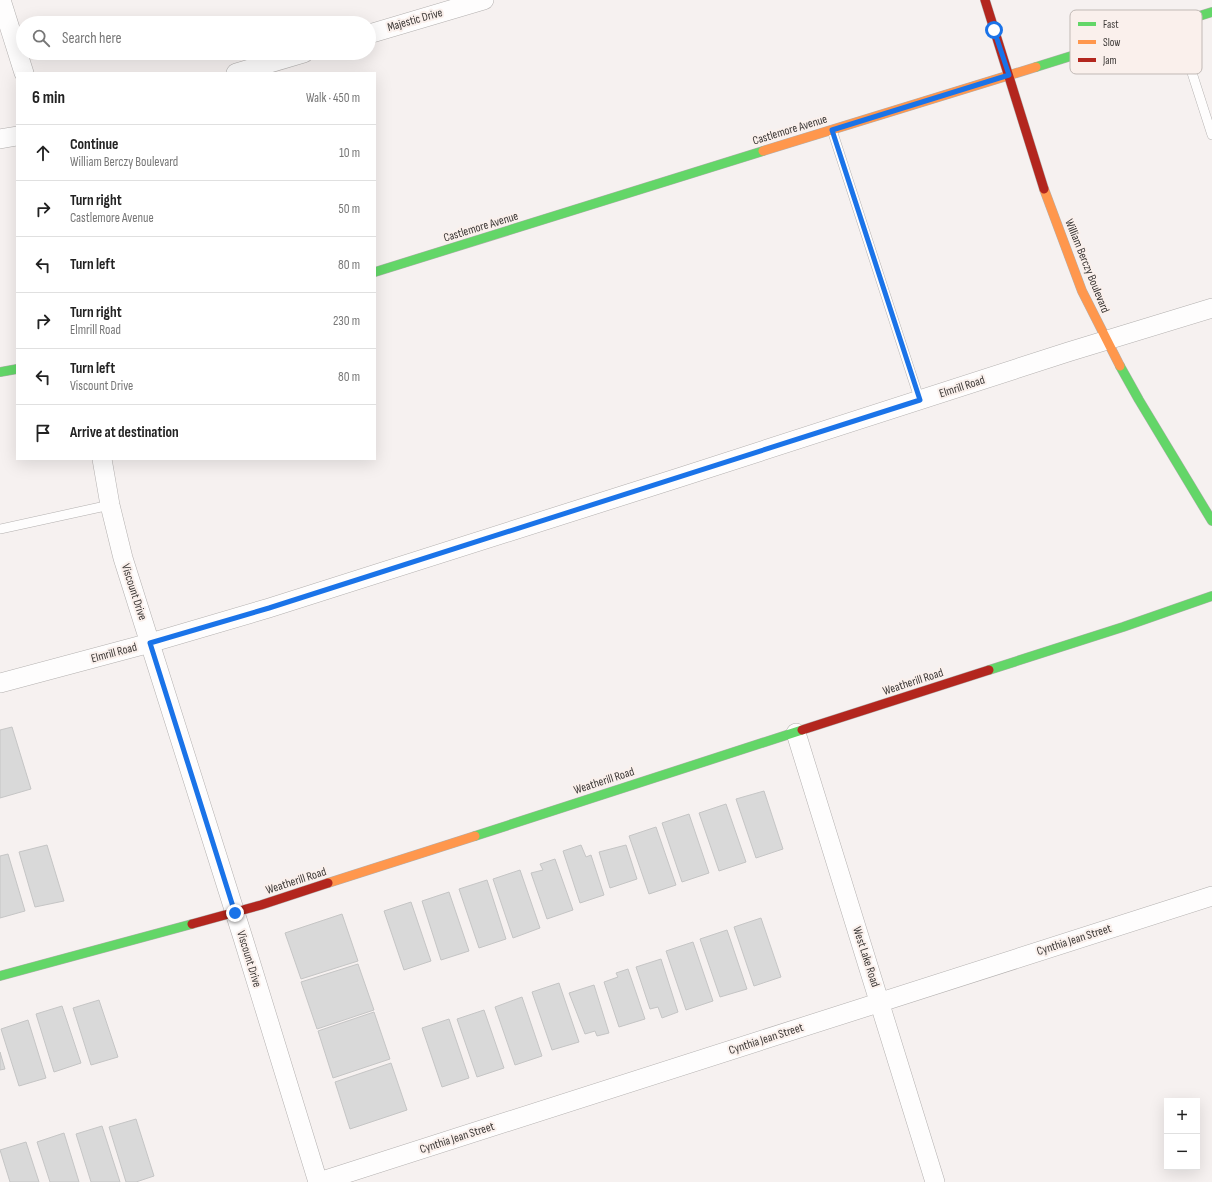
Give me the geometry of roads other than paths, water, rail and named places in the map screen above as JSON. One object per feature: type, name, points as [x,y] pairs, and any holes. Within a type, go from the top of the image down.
[{"type":"street","points":[[1,0],[16,48]]},
{"type":"street","name":"Majestic Drive","points":[[376,32],[484,0]]},
{"type":"street","name":"William Berczy Boulevard","points":[[985,0],[1045,192],[1057,228],[1082,291],[1106,340],[1139,400],[1212,521]]},
{"type":"street","name":"Castlemore Avenue","points":[[1202,15],[1212,12]]},
{"type":"street","name":"Castlemore Avenue","points":[[376,272],[1070,56]]},
{"type":"street","points":[[20,60],[24,72]]},
{"type":"street","points":[[239,72],[280,60]]},
{"type":"street","points":[[0,139],[16,136]]},
{"type":"street","name":"Elmrill Road","points":[[0,683],[150,643],[269,608],[1106,340],[1212,308]]},
{"type":"street","points":[[0,372],[16,369]]},
{"type":"street","name":"Viscount Drive","points":[[102,460],[110,505],[123,558],[319,1182]]},
{"type":"street","name":"Weatherill Road","points":[[0,976],[235,913],[1124,627],[1212,596]]},
{"type":"street","name":"West Lake Road","points":[[796,733],[935,1182]]},
{"type":"street","name":"Cynthia Jean Street","points":[[319,1182],[1212,896]]},
{"type":"lane","points":[[1192,74],[1212,135]]},
{"type":"lane","points":[[832,130],[920,400]]},
{"type":"lane","points":[[0,529],[110,505]]}]
